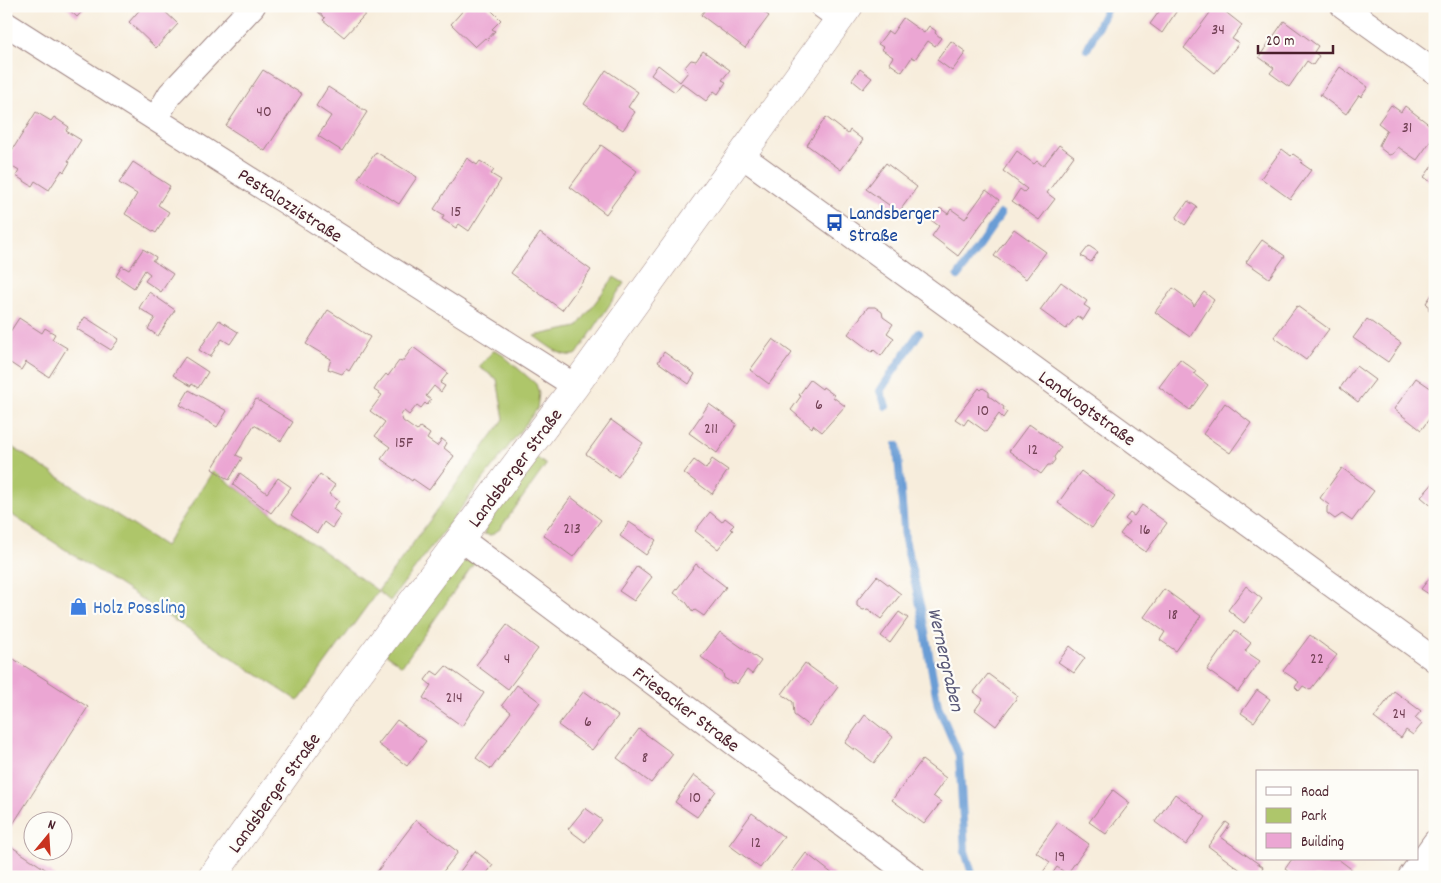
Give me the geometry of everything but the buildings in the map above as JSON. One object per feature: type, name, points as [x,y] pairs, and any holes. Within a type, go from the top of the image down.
[{"type":"street","points":[[156,118],[170,94],[253,6]]},
{"type":"street","points":[[1343,6],[1435,72]]},
{"type":"street","name":"Landsberger Straße","points":[[212,877],[340,700],[574,386],[741,155],[837,10]]},
{"type":"street","name":"Pestalozzistraße","points":[[6,24],[574,386]]},
{"type":"street","name":"Landvogtstraße","points":[[741,155],[1435,660]]},
{"type":"street","name":"Friesacker Straße","points":[[461,539],[912,877]]},
{"type":"street","points":[[1410,877],[1435,842]]},
{"type":"green space","points":[[614,277],[624,283],[577,354],[566,355],[560,353],[534,336],[577,327]]},
{"type":"green space","points":[[493,351],[498,351],[536,384],[539,393],[537,409],[390,601],[378,591],[504,419],[497,379],[479,367]]},
{"type":"green space","points":[[6,443],[165,546],[213,471],[378,591],[298,701],[6,511]]},
{"type":"green space","points":[[536,457],[546,465],[500,529],[491,535],[484,534],[486,526]]},
{"type":"green space","points":[[468,561],[475,562],[402,666],[385,653],[453,568]]},
{"type":"waterway","name":"Wernergraben","points":[[1087,49],[1108,6]]},
{"type":"waterway","name":"Wernergraben","points":[[958,276],[1001,214]]},
{"type":"waterway","name":"Wernergraben","points":[[886,406],[880,391],[919,333]]},
{"type":"waterway","name":"Wernergraben","points":[[897,445],[905,540],[921,609],[938,706],[959,755],[965,851],[973,877]]},
{"type":"place","name":"Landsberger Straße","points":[[835,223]]},
{"type":"place","name":"Holz Possling","points":[[79,606]]}]
